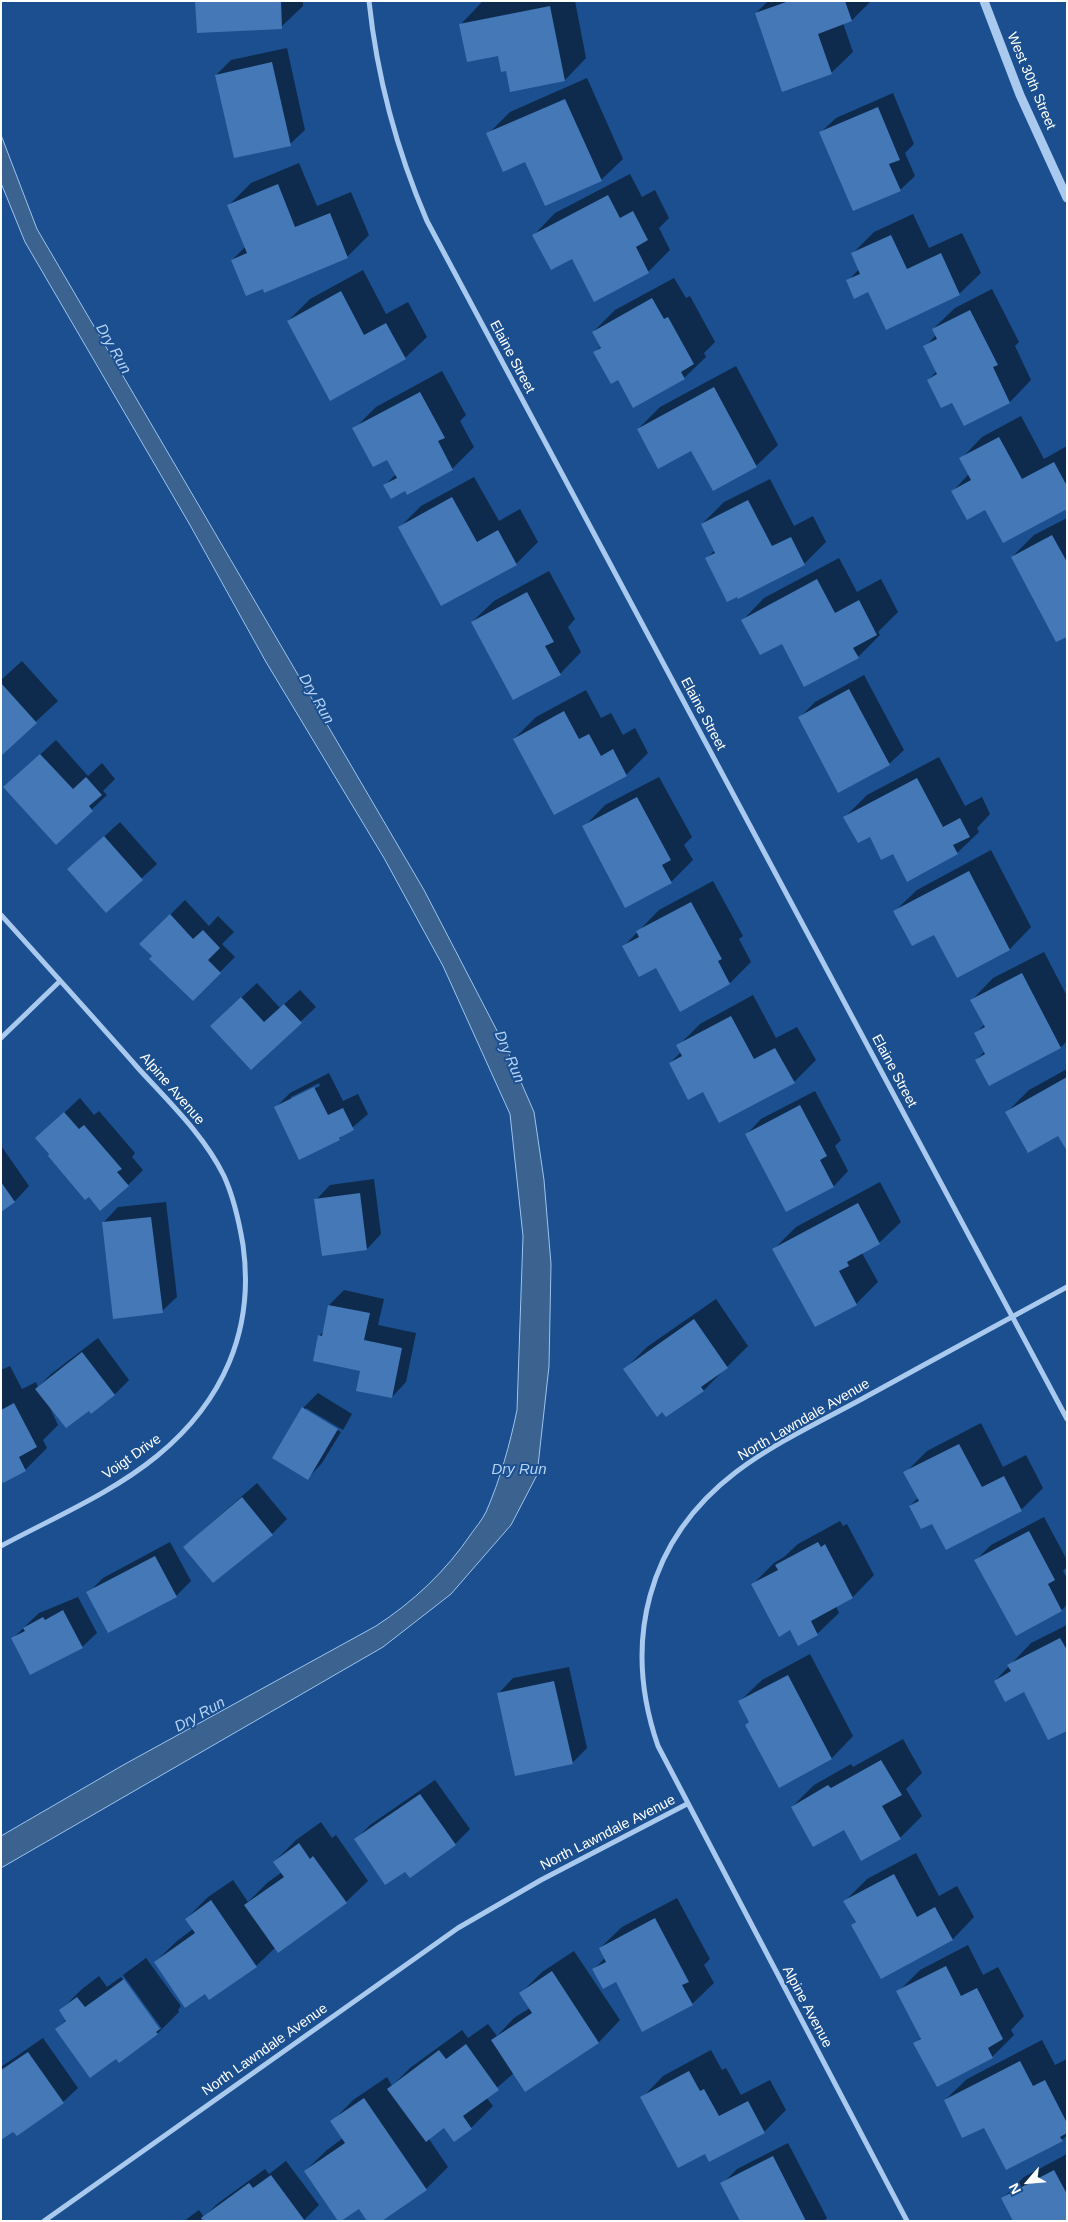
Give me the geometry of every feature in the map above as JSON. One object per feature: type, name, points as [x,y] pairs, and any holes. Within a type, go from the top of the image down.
[{"type":"street","name":"Elaine Street","points":[[369,1],[382,82],[390,118],[404,164],[427,221],[1067,1419]]},
{"type":"street","name":"West 30th Street","points":[[984,1],[1020,95],[1067,198]]},
{"type":"street","name":"Alpine Avenue","points":[[1,914],[183,1118],[223,1176],[238,1216],[244,1252],[245,1301],[243,1317]]},
{"type":"street","points":[[1,1038],[60,981]]},
{"type":"street","name":"North Lawndale Avenue","points":[[44,2221],[458,1928],[534,1884],[687,1804],[652,1731],[645,1700],[642,1660],[642,1636],[651,1588],[657,1572],[681,1532],[710,1495],[734,1473],[760,1455],[1067,1287]]},
{"type":"street","name":"Voigt Drive","points":[[1,1546],[118,1483],[171,1444],[203,1409],[222,1381],[234,1352],[243,1317]]},
{"type":"street","name":"Alpine Avenue","points":[[687,1804],[906,2221]]},
{"type":"water","name":"Dry Run","points":[[1,135],[37,229],[424,890],[507,1050],[534,1112],[544,1180],[551,1264],[549,1366],[537,1475],[511,1525],[451,1594],[383,1647],[1,1868],[1,1836],[125,1764],[376,1626],[416,1596],[451,1561],[486,1512],[508,1449],[517,1410],[523,1236],[510,1114],[443,966],[384,858],[266,662],[190,525],[25,242],[1,183]]},
{"type":"building","points":[[195,1],[281,1],[282,29],[197,33]]},
{"type":"building","points":[[789,1],[845,1],[852,21],[818,34],[832,74],[782,92],[755,13]]},
{"type":"building","points":[[550,6],[565,81],[510,92],[506,71],[501,72],[498,56],[467,62],[459,24]]},
{"type":"building","points":[[272,62],[291,146],[234,158],[215,75]]},
{"type":"building","points":[[565,99],[602,181],[545,206],[525,162],[503,172],[486,133]]},
{"type":"building","points":[[878,107],[900,160],[889,164],[901,191],[853,211],[819,132]]},
{"type":"building","points":[[278,184],[295,227],[330,213],[348,258],[264,293],[263,289],[246,296],[231,260],[247,253],[227,205]]},
{"type":"building","points":[[608,195],[620,218],[633,211],[648,240],[636,247],[649,273],[594,302],[572,259],[551,270],[532,235]]},
{"type":"building","points":[[891,235],[907,269],[941,253],[960,295],[886,330],[868,292],[854,299],[846,280],[860,274],[851,253]]},
{"type":"building","points":[[341,291],[364,335],[386,323],[406,359],[330,401],[287,321]]},
{"type":"building","points":[[652,298],[664,319],[668,317],[694,364],[681,372],[685,379],[633,408],[618,380],[611,384],[593,352],[601,348],[592,332]]},
{"type":"building","points":[[970,310],[998,365],[993,367],[1010,403],[964,426],[952,403],[941,408],[927,380],[937,374],[923,346],[937,339],[932,329]]},
{"type":"building","points":[[714,387],[757,467],[713,491],[691,451],[658,469],[637,429]]},
{"type":"building","points":[[420,392],[445,438],[438,441],[453,470],[407,495],[405,491],[391,499],[383,485],[397,478],[387,460],[373,467],[352,428]]},
{"type":"building","points":[[999,437],[1022,479],[1054,462],[1067,486],[1067,509],[1003,543],[985,510],[967,520],[951,491],[971,480],[959,458]]},
{"type":"building","points":[[452,497],[477,542],[498,530],[517,565],[441,606],[398,527]]},
{"type":"building","points":[[748,500],[772,546],[791,537],[805,565],[738,599],[737,597],[727,602],[705,558],[715,553],[701,524]]},
{"type":"building","points":[[1052,535],[1067,562],[1067,637],[1056,642],[1011,557]]},
{"type":"building","points":[[817,579],[835,613],[859,600],[877,635],[853,648],[859,658],[804,687],[782,644],[760,655],[741,620]]},
{"type":"building","points":[[527,592],[554,642],[545,646],[561,675],[513,700],[471,622]]},
{"type":"building","points":[[1,683],[37,723],[1,756]]},
{"type":"building","points":[[849,689],[890,765],[838,793],[798,717]]},
{"type":"building","points":[[564,711],[579,739],[589,734],[601,756],[613,749],[627,776],[554,815],[513,739]]},
{"type":"building","points":[[40,754],[73,789],[86,777],[102,795],[89,806],[93,811],[56,845],[3,787]]},
{"type":"building","points":[[917,778],[943,827],[960,818],[970,837],[953,845],[958,854],[907,882],[893,854],[881,860],[870,837],[858,843],[843,817]]},
{"type":"building","points":[[637,797],[671,860],[662,865],[672,883],[625,908],[582,826]]},
{"type":"building","points":[[104,836],[143,880],[106,913],[67,869]]},
{"type":"building","points":[[969,871],[1010,950],[957,978],[934,935],[912,946],[893,911]]},
{"type":"building","points":[[691,902],[722,959],[718,961],[730,984],[680,1012],[656,968],[639,977],[622,946],[639,937],[636,931]]},
{"type":"building","points":[[170,914],[193,939],[203,930],[220,948],[208,960],[221,973],[193,1001],[149,959],[152,956],[139,944]]},
{"type":"building","points":[[1022,973],[1061,1048],[989,1086],[975,1060],[985,1054],[974,1033],[985,1027],[970,1000]]},
{"type":"building","points":[[241,997],[264,1022],[284,1004],[302,1023],[251,1070],[210,1026]]},
{"type":"building","points":[[731,1016],[754,1059],[775,1048],[795,1083],[719,1123],[703,1092],[688,1100],[669,1063],[682,1056],[676,1045]]},
{"type":"building","points":[[1067,1077],[1067,1151],[1058,1136],[1028,1153],[1005,1112]]},
{"type":"building","points":[[314,1087],[328,1115],[343,1108],[354,1130],[339,1138],[340,1140],[299,1160],[274,1107]]},
{"type":"building","points":[[800,1105],[827,1156],[820,1160],[834,1187],[786,1212],[745,1134]]},
{"type":"building","points":[[64,1112],[79,1129],[84,1125],[122,1169],[117,1172],[129,1186],[100,1211],[89,1197],[85,1200],[35,1138]]},
{"type":"building","points":[[1,1182],[15,1202],[1,1212]]},
{"type":"building","points":[[360,1193],[367,1250],[322,1256],[314,1199]]},
{"type":"building","points":[[858,1203],[880,1244],[847,1262],[849,1266],[839,1271],[857,1305],[815,1327],[772,1249]]},
{"type":"building","points":[[151,1217],[163,1313],[113,1319],[102,1222]]},
{"type":"building","points":[[328,1305],[370,1313],[364,1340],[402,1348],[392,1398],[356,1391],[360,1371],[313,1361],[318,1335],[322,1336]]},
{"type":"building","points":[[694,1319],[728,1368],[701,1387],[704,1391],[666,1417],[662,1412],[657,1417],[623,1369]]},
{"type":"building","points":[[82,1352],[115,1395],[91,1414],[89,1411],[66,1428],[35,1389]]},
{"type":"building","points":[[14,1403],[37,1447],[19,1457],[26,1471],[3,1483],[1,1479],[1,1410]]},
{"type":"building","points":[[302,1407],[338,1429],[308,1480],[272,1458]]},
{"type":"building","points":[[959,1444],[982,1487],[1004,1476],[1022,1511],[946,1550],[932,1524],[921,1529],[909,1506],[919,1501],[903,1472]]},
{"type":"building","points":[[242,1497],[273,1535],[213,1583],[183,1547]]},
{"type":"building","points":[[1029,1531],[1055,1580],[1048,1584],[1062,1611],[1016,1636],[974,1560]]},
{"type":"building","points":[[818,1542],[821,1547],[825,1544],[853,1598],[811,1621],[818,1635],[798,1646],[790,1630],[779,1637],[751,1584],[778,1570],[775,1565]]},
{"type":"building","points":[[155,1556],[177,1597],[108,1633],[86,1592]]},
{"type":"building","points":[[63,1610],[83,1648],[30,1675],[11,1638],[25,1631],[23,1628],[43,1617],[45,1620]]},
{"type":"building","points":[[1060,1638],[1067,1650],[1067,1731],[1048,1740],[1024,1692],[1005,1702],[994,1681],[1011,1671],[1007,1665]]},
{"type":"building","points":[[788,1675],[832,1759],[779,1788],[745,1725],[749,1722],[738,1701]]},
{"type":"building","points":[[554,1681],[573,1764],[515,1776],[497,1693]]},
{"type":"building","points":[[881,1760],[902,1795],[882,1806],[901,1839],[861,1861],[844,1830],[813,1847],[791,1807],[828,1785],[831,1788]]},
{"type":"building","points":[[420,1794],[456,1845],[410,1878],[405,1872],[385,1885],[354,1839]]},
{"type":"building","points":[[299,1843],[310,1859],[313,1856],[347,1903],[278,1953],[244,1905],[284,1877],[273,1862]]},
{"type":"building","points":[[894,1874],[917,1917],[935,1907],[953,1940],[881,1979],[851,1925],[856,1922],[843,1901]]},
{"type":"building","points":[[211,1900],[257,1967],[209,2000],[205,1994],[185,2008],[154,1962],[195,1933],[185,1919]]},
{"type":"building","points":[[655,1918],[689,1982],[682,1985],[693,2005],[642,2032],[616,1982],[603,1989],[592,1969],[606,1962],[599,1948]]},
{"type":"building","points":[[946,1966],[961,1996],[977,1988],[1003,2039],[988,2048],[993,2058],[937,2087],[913,2043],[921,2039],[896,1991]]},
{"type":"building","points":[[552,1971],[599,2043],[525,2092],[491,2040],[532,2013],[519,1993]]},
{"type":"building","points":[[124,1979],[160,2029],[156,2032],[158,2034],[119,2063],[116,2059],[90,2078],[55,2029],[66,2021],[59,2010],[77,1997],[85,2007]]},
{"type":"building","points":[[466,2044],[499,2090],[463,2116],[472,2129],[454,2142],[444,2128],[426,2142],[387,2089],[439,2050],[446,2059]]},
{"type":"building","points":[[28,2052],[64,2103],[17,2136],[13,2132],[1,2140],[1,2070]]},
{"type":"building","points":[[1020,2061],[1033,2086],[1045,2080],[1067,2123],[1067,2133],[1060,2137],[1063,2141],[1006,2170],[984,2128],[962,2138],[944,2100]]},
{"type":"building","points":[[689,2071],[700,2091],[704,2089],[719,2116],[748,2101],[765,2133],[709,2162],[705,2154],[678,2168],[640,2097]]},
{"type":"building","points":[[364,2098],[427,2190],[382,2221],[367,2221],[359,2209],[338,2221],[304,2171],[345,2143],[330,2121]]},
{"type":"building","points":[[773,2156],[806,2221],[740,2221],[720,2183]]},
{"type":"building","points":[[1054,2170],[1067,2194],[1067,2221],[1013,2221],[1001,2198]]},
{"type":"building","points":[[271,2175],[305,2221],[203,2221],[201,2218],[249,2183],[253,2188]]}]
